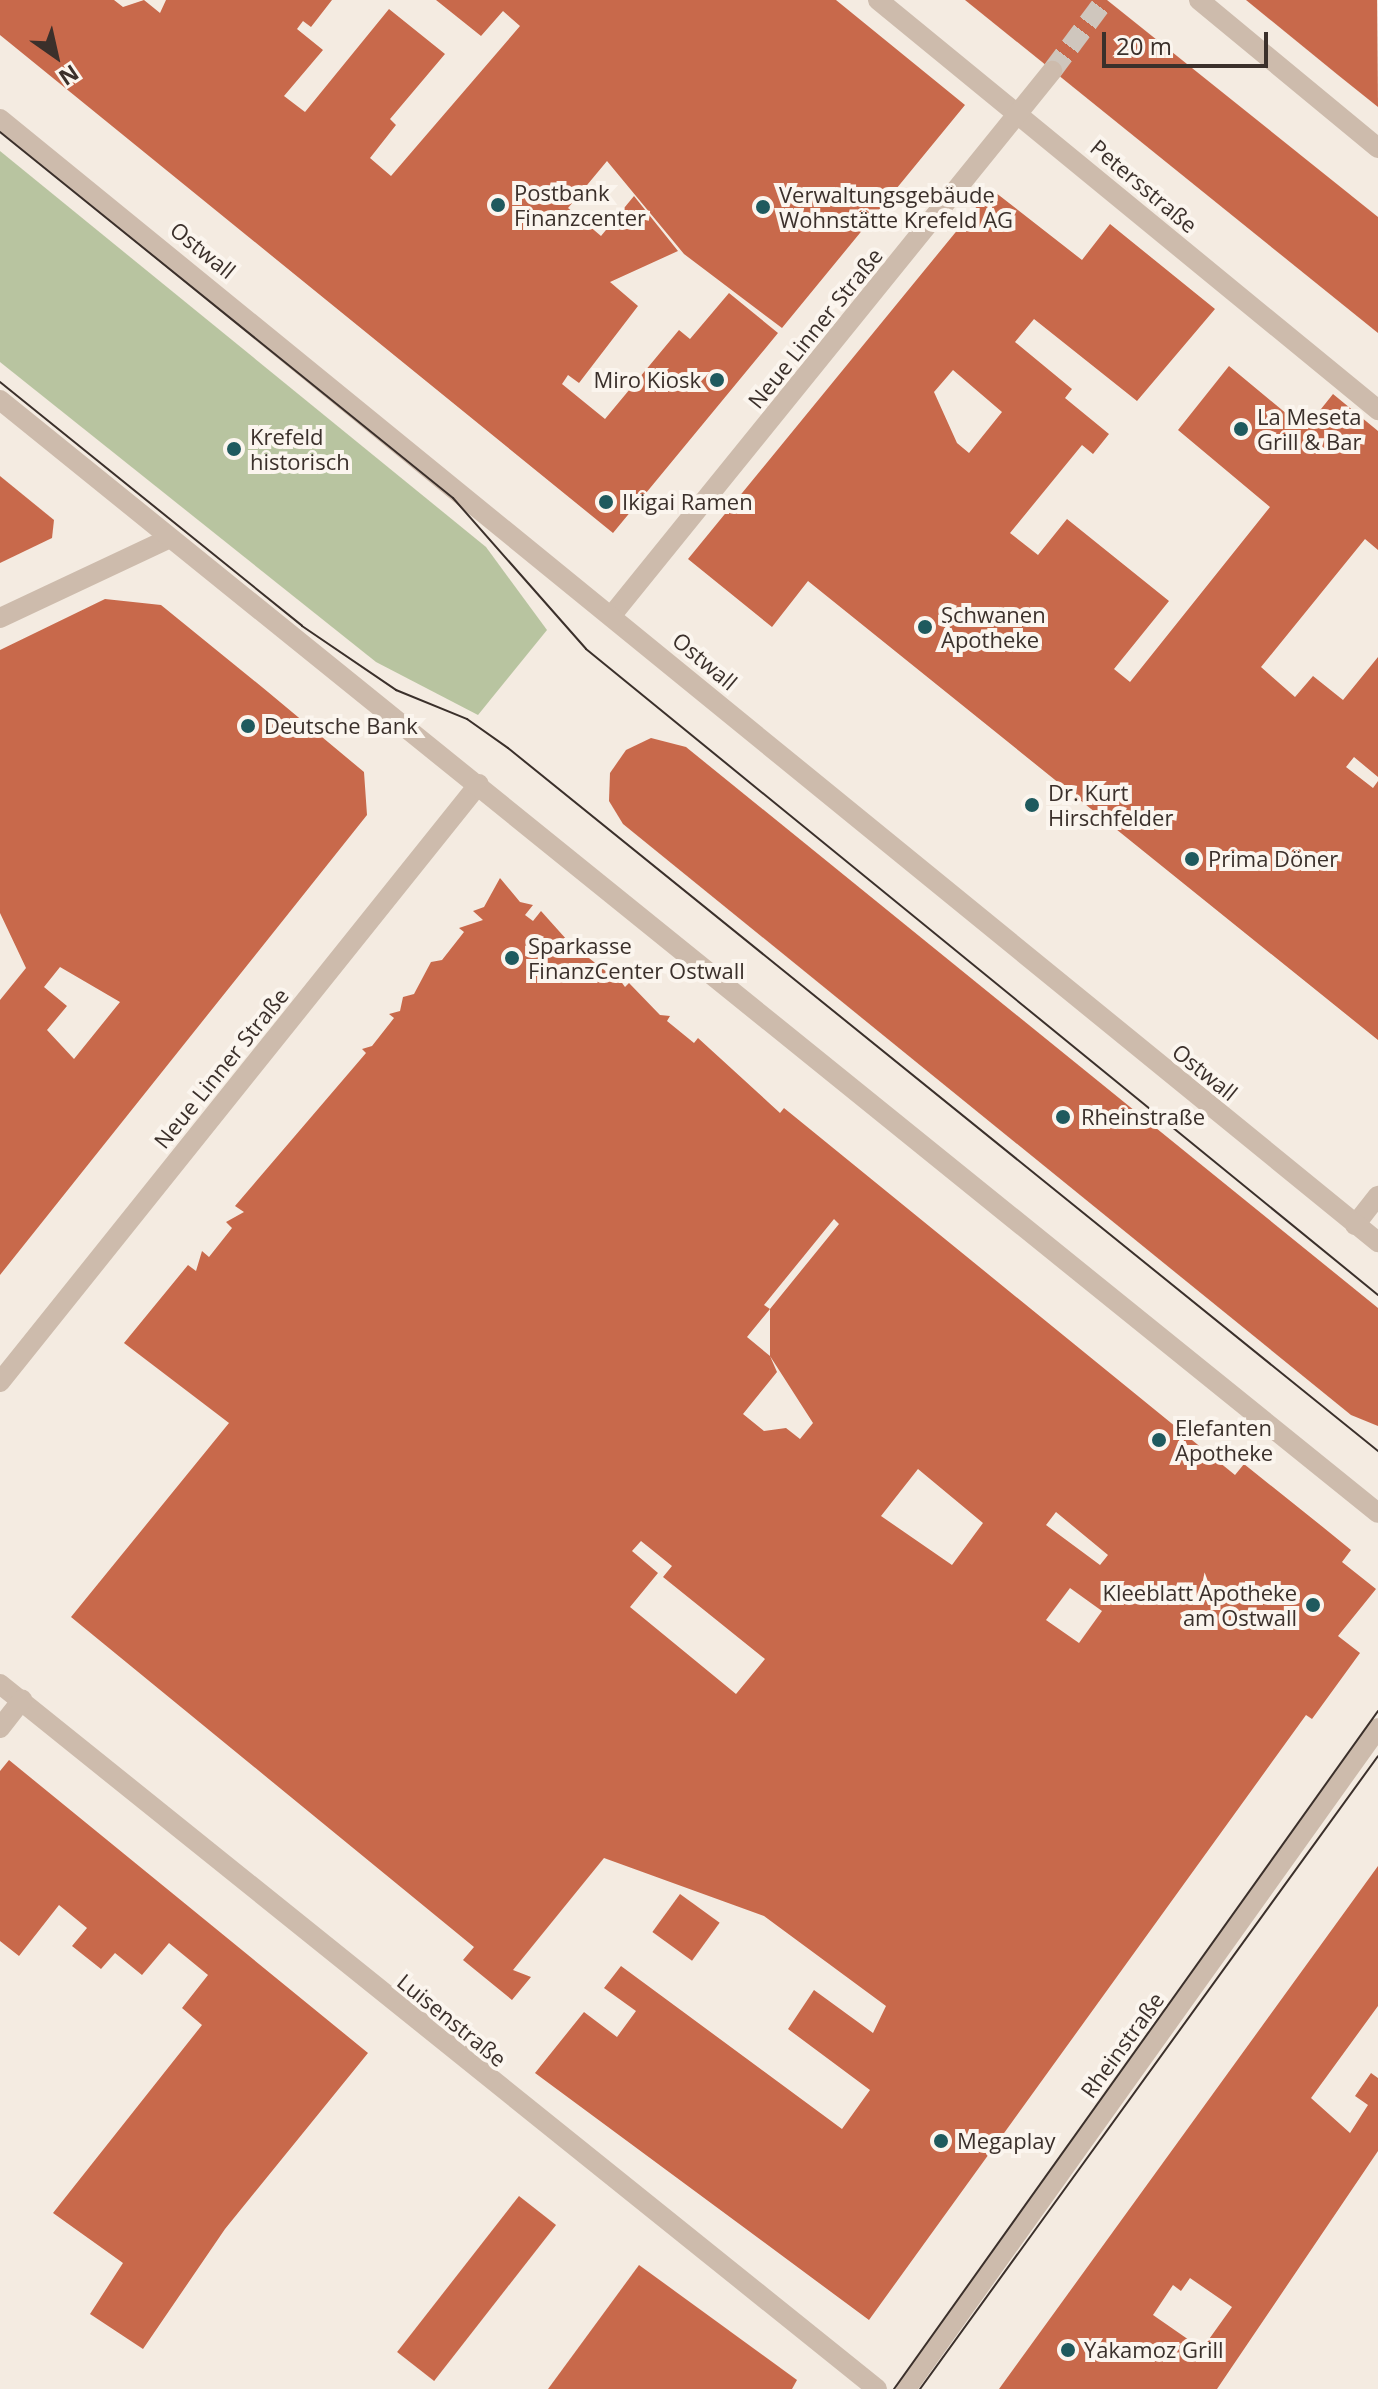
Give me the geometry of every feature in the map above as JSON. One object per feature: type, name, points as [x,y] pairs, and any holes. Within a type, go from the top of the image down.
[{"type":"street","name":"Petersstraße","points":[[878,0],[1378,410]]},
{"type":"street","points":[[1199,0],[1378,148]]},
{"type":"street","name":"Neue Linner Straße","points":[[612,615],[1020,115],[1052,71]]},
{"type":"street","name":"Ostwall","points":[[0,119],[1378,1242]]},
{"type":"street","points":[[0,400],[1378,1513]]},
{"type":"street","points":[[0,618],[170,538]]},
{"type":"street","name":"Neue Linner Straße","points":[[0,1382],[479,784]]},
{"type":"street","points":[[1355,1225],[1378,1196]]},
{"type":"street","name":"Luisenstraße","points":[[0,1684],[877,2389]]},
{"type":"street","points":[[0,1728],[22,1700]]},
{"type":"street","name":"Rheinstraße","points":[[906,2389],[1378,1728]]},
{"type":"green space","points":[[0,151],[486,547],[547,630],[478,715],[376,662],[0,362]]},
{"type":"building","points":[[0,0],[114,0],[123,7],[144,0],[160,13],[166,0],[332,0],[311,27],[303,21],[297,29],[323,50],[284,96],[305,112],[389,9],[445,54],[390,119],[396,125],[370,158],[391,176],[520,26],[503,11],[481,36],[436,0],[836,0],[965,105],[782,328],[684,254],[607,161],[568,208],[601,236],[634,196],[678,251],[610,282],[638,306],[579,383],[568,375],[562,384],[605,419],[679,330],[690,339],[729,293],[778,333],[613,533],[0,35]]},
{"type":"building","points":[[965,0],[1107,0],[1378,217],[1378,333]]},
{"type":"building","points":[[1246,0],[1377,0],[1378,107],[1338,75]]},
{"type":"building","points":[[991,189],[1082,260],[1110,224],[1215,309],[1137,401],[1034,319],[1015,342],[1072,389],[1065,398],[1109,434],[1093,454],[1082,445],[1010,533],[1038,555],[1067,519],[1169,601],[1114,669],[1130,682],[1270,507],[1178,430],[1229,366],[1305,429],[1333,394],[1378,431],[1378,550],[1365,539],[1261,667],[1295,697],[1313,676],[1343,700],[1378,657],[1378,777],[1354,757],[1346,767],[1373,788],[1378,781],[1378,1040],[808,581],[772,627],[688,559]],"holes":[[[953,370],[1002,412],[969,453],[957,443],[934,392]]]},
{"type":"building","points":[[0,476],[54,520],[52,538],[0,563]]},
{"type":"building","points":[[105,599],[161,605],[364,772],[367,815],[0,1275],[0,1000],[26,968],[0,913],[0,650]],"holes":[[[60,967],[120,1002],[74,1059],[47,1030],[67,1006],[44,987]]]},
{"type":"building","points":[[651,738],[686,747],[1378,1308],[1378,1426],[1351,1415],[623,824],[609,801],[610,773],[626,750]]},
{"type":"building","points":[[500,878],[520,902],[533,905],[525,915],[533,921],[541,911],[567,940],[584,946],[580,951],[608,973],[612,969],[625,987],[629,983],[660,1015],[670,1016],[667,1021],[694,1043],[698,1038],[780,1113],[784,1108],[1235,1475],[1244,1464],[1324,1528],[1351,1550],[1342,1562],[1376,1589],[1338,1636],[1360,1653],[1312,1719],[1306,1715],[869,2320],[535,2073],[584,2012],[617,2037],[636,2011],[604,1988],[621,1966],[842,2129],[870,2090],[788,2029],[814,1990],[873,2033],[886,2006],[764,1916],[604,1858],[513,1970],[531,1977],[512,2000],[463,1960],[474,1947],[71,1617],[229,1423],[124,1343],[188,1265],[196,1271],[202,1251],[209,1257],[232,1228],[226,1222],[244,1212],[235,1206],[366,1053],[362,1049],[372,1046],[394,1018],[389,1014],[400,1011],[403,997],[414,994],[431,962],[442,960],[464,932],[459,928],[483,920],[473,911],[484,907]],"holes":[[[834,1219],[839,1224],[770,1309],[764,1305]],[[770,1309],[770,1356],[747,1337]],[[770,1356],[813,1423],[800,1439],[786,1428],[764,1431],[743,1414],[777,1372]],[[918,1469],[983,1523],[952,1565],[881,1516]],[[1056,1512],[1108,1555],[1100,1565],[1046,1525]],[[641,1541],[672,1566],[663,1577],[765,1659],[736,1694],[630,1607],[658,1573],[632,1551]],[[1070,1588],[1102,1611],[1079,1643],[1046,1620]]]},
{"type":"building","points":[[9,1760],[368,2053],[225,2229],[143,2349],[90,2314],[123,2263],[53,2213],[202,2025],[182,2008],[208,1975],[169,1943],[142,1975],[115,1953],[101,1969],[72,1946],[87,1928],[59,1905],[19,1956],[0,1941],[0,1771]]},
{"type":"building","points":[[1378,1866],[1378,2006],[1311,2098],[1350,2133],[1368,2105],[1355,2096],[1371,2073],[1378,2078],[1378,2151],[1217,2389],[999,2389]],"holes":[[[1190,2278],[1232,2307],[1202,2349],[1153,2315],[1173,2285],[1181,2291]]]},
{"type":"building","points":[[680,1894],[720,1923],[692,1961],[652,1932]]},
{"type":"building","points":[[519,2196],[556,2225],[434,2381],[397,2352]]},
{"type":"building","points":[[639,2265],[797,2380],[792,2389],[548,2389]]},
{"type":"tunnel","points":[[1052,71],[1105,0]]},
{"type":"tram line","points":[[0,132],[453,498],[586,649],[1378,1295]]},
{"type":"tram line","points":[[0,382],[302,626],[396,690],[467,719],[508,748],[1378,1451]]},
{"type":"tram line","points":[[894,2389],[1378,1711]]},
{"type":"tram line","points":[[920,2389],[1378,1756]]},
{"type":"place","name":"Postbank Finanzcenter","points":[[498,205]]},
{"type":"place","name":"Verwaltungsgebäude Wohnstätte Krefeld AG","points":[[763,207]]},
{"type":"place","name":"Miro Kiosk","points":[[717,380]]},
{"type":"place","name":"La Meseta Grill & Bar","points":[[1241,429]]},
{"type":"place","name":"Krefeld historisch","points":[[234,449]]},
{"type":"place","name":"Ikigai Ramen","points":[[606,502]]},
{"type":"place","name":"Schwanen Apotheke","points":[[925,627]]},
{"type":"place","name":"Deutsche Bank","points":[[248,726]]},
{"type":"place","name":"Dr. Kurt Hirschfelder","points":[[1032,805]]},
{"type":"place","name":"Prima Döner","points":[[1192,859]]},
{"type":"place","name":"Sparkasse FinanzCenter Ostwall","points":[[512,958]]},
{"type":"place","name":"Rheinstraße","points":[[1063,1117]]},
{"type":"place","name":"Elefanten Apotheke","points":[[1159,1440]]},
{"type":"place","name":"Kleeblatt Apotheke am Ostwall","points":[[1313,1605]]},
{"type":"place","name":"Megaplay","points":[[941,2141]]},
{"type":"place","name":"Yakamoz Grill","points":[[1068,2350]]}]
